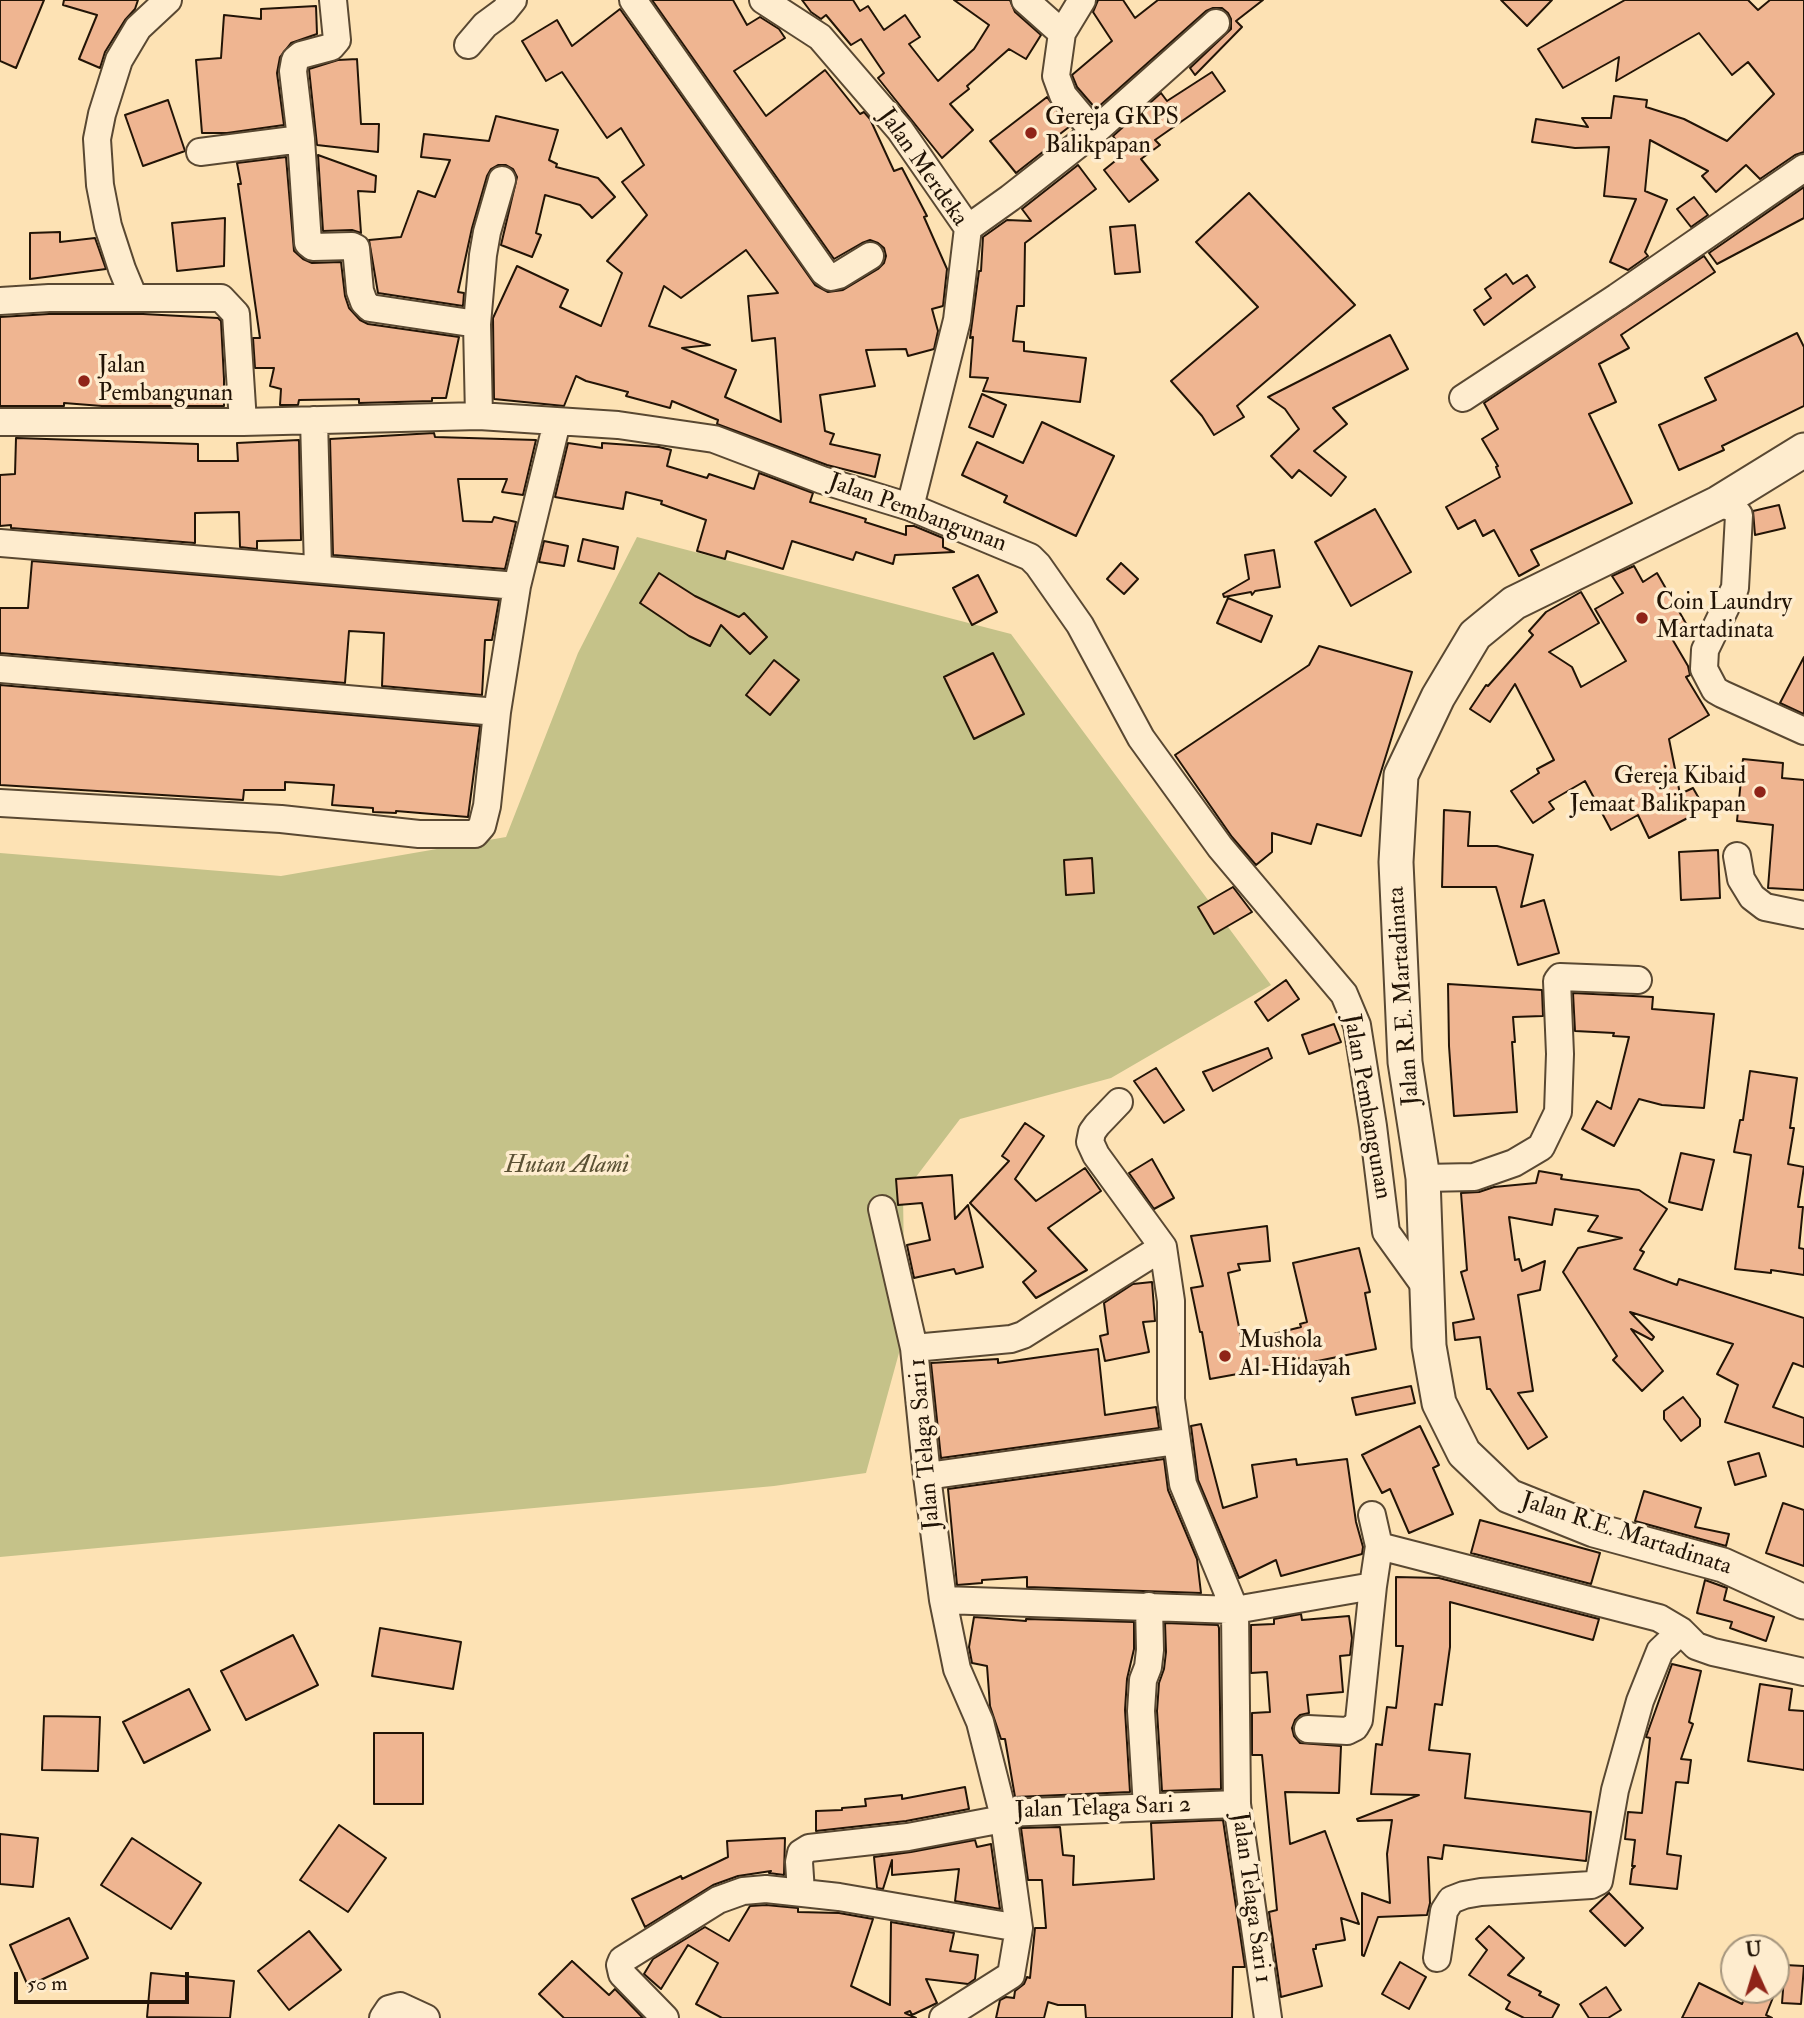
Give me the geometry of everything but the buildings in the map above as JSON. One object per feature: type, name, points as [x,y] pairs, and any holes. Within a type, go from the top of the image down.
[{"type":"street","points":[[134,298],[108,226],[100,185],[97,139],[119,60],[138,29],[168,0]]},
{"type":"street","points":[[332,0],[337,40],[331,47],[301,55],[295,60],[293,86],[301,139],[310,246],[356,248],[360,291],[364,302],[370,308],[477,324]]},
{"type":"street","points":[[468,45],[485,25],[513,0]]},
{"type":"street","points":[[634,0],[824,272],[831,276],[839,275],[870,256]]},
{"type":"street","name":"Jalan Merdeka","points":[[763,0],[820,37],[900,130],[968,228],[957,320],[910,507]]},
{"type":"street","points":[[1025,0],[1062,33]]},
{"type":"street","points":[[1082,0],[1062,33],[1055,67],[1057,85],[1063,95],[1094,131]]},
{"type":"street","points":[[968,228],[1094,131],[1216,23]]},
{"type":"street","points":[[200,152],[301,139]]},
{"type":"street","points":[[1463,398],[1617,297],[1804,168]]},
{"type":"street","points":[[479,415],[477,324],[487,232],[502,180]]},
{"type":"street","points":[[0,301],[49,298],[221,298],[236,314],[243,422]]},
{"type":"street","name":"Jalan Pembangunan","points":[[0,422],[243,422],[479,415],[618,425],[714,439],[822,480],[910,507],[1030,557],[1080,625],[1142,738],[1157,760],[1220,847],[1345,994],[1357,1025],[1386,1232],[1427,1289]]},
{"type":"street","points":[[314,420],[318,569]]},
{"type":"street","points":[[0,803],[281,819],[419,834],[475,834],[482,826],[487,806],[497,712],[517,586],[557,422]]},
{"type":"street","name":"Jalan R.E. Martadinata","points":[[1804,450],[1718,503],[1514,603],[1475,635],[1438,697],[1401,775],[1396,862],[1405,1062],[1423,1178],[1429,1346],[1439,1403],[1464,1453],[1509,1496],[1594,1530],[1723,1565],[1804,1602]]},
{"type":"street","points":[[1718,503],[1733,508],[1739,515],[1735,588],[1705,650],[1704,669],[1715,690],[1721,694],[1804,731]]},
{"type":"street","points":[[0,543],[517,586]]},
{"type":"street","points":[[0,668],[497,712]]},
{"type":"street","points":[[1737,856],[1741,879],[1752,897],[1765,906],[1804,915]]},
{"type":"street","points":[[1423,1178],[1474,1177],[1514,1163],[1541,1147],[1558,1112],[1560,1055],[1557,981],[1560,977],[1638,980]]},
{"type":"street","points":[[1119,1101],[1092,1132],[1090,1142],[1163,1247]]},
{"type":"street","points":[[882,1209],[914,1348]]},
{"type":"street","name":"Jalan Telaga Sari 1","points":[[1003,1816],[980,1721],[957,1669],[943,1601],[914,1348],[1011,1339],[1023,1335],[1163,1247],[1171,1301],[1171,1399],[1183,1484],[1235,1610],[1237,1804],[1268,2018]]},
{"type":"street","points":[[927,1476],[1177,1441]]},
{"type":"street","points":[[1308,1729],[1348,1731],[1355,1727],[1359,1720],[1379,1546],[1372,1515]]},
{"type":"street","points":[[1379,1546],[1659,1618],[1681,1631],[1696,1646],[1713,1653],[1804,1672]]},
{"type":"street","points":[[943,1601],[1235,1610],[1373,1586]]},
{"type":"street","points":[[1147,1807],[1142,1711],[1143,1680],[1150,1650],[1149,1606]]},
{"type":"street","points":[[1437,1958],[1444,1911],[1451,1900],[1481,1892],[1591,1885],[1599,1881],[1615,1790],[1640,1701],[1660,1651],[1681,1631]]},
{"type":"street","name":"Jalan Telaga Sari 2","points":[[943,2018],[1011,1975],[1019,1928],[1003,1816],[1237,1804]]},
{"type":"street","points":[[801,1892],[799,1862],[801,1853],[809,1848],[908,1837],[1003,1816]]},
{"type":"street","points":[[665,2018],[622,1974],[622,1960],[718,1900],[743,1891],[766,1889],[839,1897],[1019,1928]]},
{"type":"street","points":[[383,2018],[389,2009],[400,2006],[426,2018]]},
{"type":"green space","name":"Hutan Alami","points":[[637,537],[1011,634],[1271,985],[1111,1078],[960,1119],[903,1194],[905,1331],[866,1473],[774,1486],[0,1557],[0,853],[281,876],[506,837],[578,653]]},
{"type":"place","name":"Gereja GKPS Balikpapan","points":[[1031,133]]},
{"type":"place","name":"Jalan Pembangunan","points":[[84,381]]},
{"type":"place","name":"Coin Laundry Martadinata","points":[[1642,618]]},
{"type":"place","name":"Gereja Kibaid Jemaat Balikpapan","points":[[1760,792]]},
{"type":"place","name":"Mushola Al-Hidayah","points":[[1225,1356]]}]
